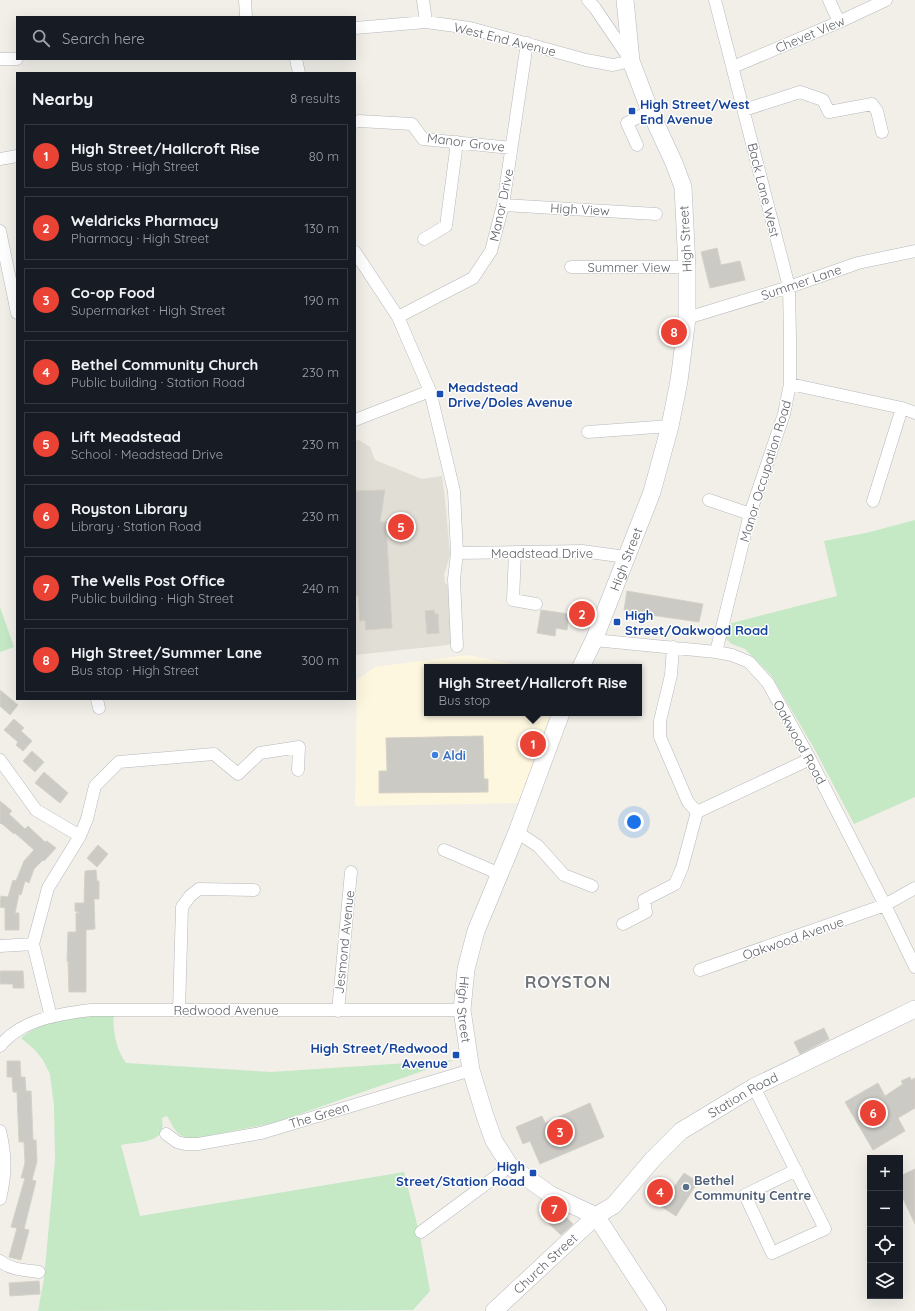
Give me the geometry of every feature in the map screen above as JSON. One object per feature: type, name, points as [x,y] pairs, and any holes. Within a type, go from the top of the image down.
[{"type":"main road","name":"High Street","points":[[582,664],[594,640],[652,492],[670,426],[679,381],[688,318],[683,187],[674,163],[650,111],[631,61],[624,0]]},
{"type":"main road","name":"High Street","points":[[560,716],[517,832],[476,931],[466,969],[462,1010],[471,1070],[484,1116],[494,1141],[510,1166],[551,1195],[596,1216]]},
{"type":"main road","name":"Station Road","points":[[596,1216],[614,1205],[653,1159],[681,1131],[754,1087],[915,1009]]},
{"type":"main road","name":"Church Street","points":[[494,1311],[596,1216]]},
{"type":"main road","points":[[596,1216],[658,1311]]},
{"type":"street","points":[[245,0],[246,16]]},
{"type":"street","points":[[423,0],[426,22]]},
{"type":"street","points":[[588,0],[631,61]]},
{"type":"street","name":"Back Lane West","points":[[715,0],[789,287]]},
{"type":"street","points":[[829,0],[839,22]]},
{"type":"street","name":"Chevet View","points":[[733,66],[839,22],[886,0]]},
{"type":"street","name":"West End Avenue","points":[[356,28],[426,22],[470,28],[586,60],[613,65],[631,61]]},
{"type":"street","name":"Manor Drive","points":[[398,317],[473,278],[491,251],[504,205],[527,43]]},
{"type":"street","points":[[0,59],[16,59]]},
{"type":"street","points":[[296,60],[299,72]]},
{"type":"street","points":[[744,110],[800,92],[823,100],[829,112],[872,104],[877,111],[882,132]]},
{"type":"street","points":[[637,144],[626,123],[650,111]]},
{"type":"street","name":"Manor Grove","points":[[356,122],[412,124],[423,139],[512,148]]},
{"type":"street","points":[[424,239],[446,226],[457,142]]},
{"type":"street","points":[[0,158],[16,156]]},
{"type":"street","name":"High View","points":[[504,205],[656,214]]},
{"type":"street","points":[[0,231],[16,308]]},
{"type":"street","name":"Summer Lane","points":[[688,318],[789,287],[858,263],[915,251]]},
{"type":"street","points":[[356,254],[398,317],[430,391],[454,491],[457,553],[454,579],[457,646]]},
{"type":"street","name":"Summer View","points":[[571,267],[687,267]]},
{"type":"street","name":"Manor Occupation Road","points":[[716,652],[750,514],[784,414],[790,384],[789,287]]},
{"type":"street","points":[[790,384],[902,408],[915,413]]},
{"type":"street","points":[[356,420],[430,391]]},
{"type":"street","points":[[873,501],[902,408]]},
{"type":"street","points":[[588,432],[670,426]]},
{"type":"street","points":[[709,500],[750,514]]},
{"type":"street","name":"Meadstead Drive","points":[[457,553],[582,551],[626,557]]},
{"type":"street","points":[[515,552],[513,600],[536,604]]},
{"type":"street","name":"Oakwood Road","points":[[594,640],[716,652],[732,655],[748,662],[768,684],[810,760],[885,905],[915,967]]},
{"type":"street","points":[[673,647],[671,675],[660,721],[660,737],[688,802],[697,812]]},
{"type":"street","points":[[51,1017],[33,944],[48,888],[80,836],[87,818],[95,786],[118,762],[214,754],[238,774],[260,753],[299,747],[298,770]]},
{"type":"street","points":[[0,760],[36,810],[80,836]]},
{"type":"street","points":[[697,812],[810,760]]},
{"type":"street","points":[[623,924],[646,912],[644,900],[675,884],[682,868],[697,812]]},
{"type":"street","points":[[517,832],[538,846],[564,875],[592,886]]},
{"type":"street","points":[[444,850],[500,874]]},
{"type":"street","name":"Jesmond Avenue","points":[[338,1011],[351,872]]},
{"type":"street","name":"Oakwood Avenue","points":[[700,970],[885,905],[915,888]]},
{"type":"street","points":[[180,1010],[182,907],[190,896],[200,889],[254,890]]},
{"type":"street","points":[[0,946],[33,944]]},
{"type":"street","name":"Redwood Avenue","points":[[0,1046],[4,1041],[29,1024],[51,1017],[91,1010],[462,1010]]},
{"type":"street","name":"The Green","points":[[166,1134],[177,1142],[185,1144],[198,1144],[261,1133],[471,1070]]},
{"type":"street","points":[[754,1087],[796,1170],[824,1229],[772,1253],[745,1195],[796,1170]]},
{"type":"street","points":[[0,1131],[4,1177],[0,1199]]},
{"type":"street","points":[[421,1232],[510,1166]]},
{"type":"street","points":[[0,1261],[15,1269],[39,1272]]},
{"type":"shaded area","points":[[359,440],[370,447],[375,460],[422,479],[442,476],[450,555],[444,575],[445,583],[450,587],[452,642],[448,645],[356,655],[356,441]]},
{"type":"shaded area","points":[[467,655],[513,664],[424,664],[424,716],[551,716],[519,803],[355,806],[357,680],[375,667]]},
{"type":"green space","points":[[915,520],[915,797],[854,824],[814,748],[771,675],[745,649],[732,644],[726,639],[728,624],[837,596],[824,541],[866,533]]},
{"type":"green space","points":[[0,607],[14,647],[0,652]]},
{"type":"green space","points":[[114,1013],[117,1046],[126,1063],[271,1072],[454,1060],[274,1123],[190,1138],[178,1133],[167,1116],[162,1118],[162,1128],[156,1137],[151,1140],[121,1145],[140,1216],[404,1172],[420,1236],[430,1291],[413,1310],[38,1311],[44,1279],[55,1160],[54,1106],[50,1074],[43,1060],[35,1050],[21,1038],[31,1031],[53,1022],[78,1017]]},
{"type":"building","points":[[717,248],[721,265],[740,261],[745,280],[710,288],[701,252]]},
{"type":"building","points":[[385,490],[380,522],[386,522],[392,628],[366,630],[365,620],[360,621],[358,596],[356,596],[356,491]]},
{"type":"building","points":[[627,591],[703,604],[699,622],[624,610]]},
{"type":"building","points":[[572,607],[593,610],[591,621],[570,618]]},
{"type":"building","points":[[434,610],[435,614],[438,614],[439,633],[427,634],[425,611]]},
{"type":"building","points":[[541,610],[569,614],[567,630],[556,628],[555,636],[537,633]]},
{"type":"building","points":[[0,690],[18,705],[10,715],[0,706]]},
{"type":"building","points":[[14,719],[24,728],[21,731],[32,741],[23,751],[16,745],[18,742],[4,730]]},
{"type":"building","name":"Aldi","points":[[483,736],[484,779],[488,779],[488,792],[379,793],[379,771],[387,771],[386,738]]},
{"type":"building","points":[[32,751],[44,762],[35,772],[23,761]]},
{"type":"building","points":[[44,772],[68,793],[60,803],[35,783]]},
{"type":"building","points":[[0,801],[12,811],[9,814],[25,829],[28,826],[45,842],[47,841],[56,848],[34,869],[29,883],[25,881],[21,895],[19,894],[15,913],[19,913],[19,930],[5,930],[5,908],[0,907],[1,896],[8,897],[13,880],[16,881],[24,861],[34,850],[15,833],[14,834],[1,823],[0,824]]},
{"type":"building","points":[[98,845],[108,854],[97,867],[87,858]]},
{"type":"building","points":[[96,870],[97,881],[99,881],[99,899],[94,899],[95,929],[86,930],[86,992],[69,992],[67,961],[68,932],[76,932],[76,913],[80,913],[75,911],[75,903],[84,903],[85,871]]},
{"type":"building","points":[[0,971],[23,971],[24,988],[13,988],[13,984],[0,984]]},
{"type":"building","points":[[824,1028],[829,1039],[800,1054],[794,1042]]},
{"type":"building","points":[[7,1061],[20,1061],[21,1077],[25,1077],[26,1091],[31,1091],[33,1140],[36,1140],[37,1161],[32,1180],[36,1181],[24,1229],[29,1230],[21,1260],[9,1257],[17,1228],[11,1227],[25,1178],[21,1178],[25,1163],[24,1142],[19,1142],[17,1092],[13,1092],[12,1077],[7,1077]]},
{"type":"building","points":[[910,1077],[911,1080],[915,1078],[915,1108],[898,1118],[905,1131],[873,1150],[845,1102],[878,1083],[885,1096],[903,1084],[901,1081]]},
{"type":"building","points":[[590,1103],[604,1137],[540,1164],[530,1141],[523,1144],[516,1127],[542,1116],[545,1123]]},
{"type":"building","points":[[915,1169],[915,1224],[903,1198],[903,1175]]},
{"type":"building","points":[[684,1173],[698,1182],[676,1216],[646,1197],[659,1177],[674,1187]]},
{"type":"building","points":[[549,1205],[559,1210],[573,1224],[561,1235],[540,1215]]},
{"type":"building","points":[[39,1281],[40,1294],[10,1296],[9,1283]]},
{"type":"place","name":"High Street/West End Avenue","points":[[632,111]]},
{"type":"place","name":"High Street/Summer Lane","points":[[674,332]]},
{"type":"place","name":"Meadstead Drive/Doles Avenue","points":[[440,394]]},
{"type":"place","name":"Lift Meadstead","points":[[401,527]]},
{"type":"place","name":"Weldricks Pharmacy","points":[[582,614]]},
{"type":"place","name":"High Street/Oakwood Road","points":[[617,622]]},
{"type":"place","name":"High Street/Hallcroft Rise","points":[[533,744]]},
{"type":"place","name":"Aldi","points":[[435,755]]},
{"type":"place","name":"High Street/Redwood Avenue","points":[[456,1055]]},
{"type":"place","name":"Royston Library","points":[[873,1113]]},
{"type":"place","name":"Co-op Food","points":[[560,1132]]},
{"type":"place","name":"High Street/Station Road","points":[[533,1173]]},
{"type":"place","name":"Bethel Community Centre","points":[[686,1187]]},
{"type":"place","name":"Bethel Community Church","points":[[660,1192]]},
{"type":"place","name":"The Wells Post Office","points":[[554,1209]]},
{"type":"district","name":"ROYSTON","points":[[568,982]]}]
